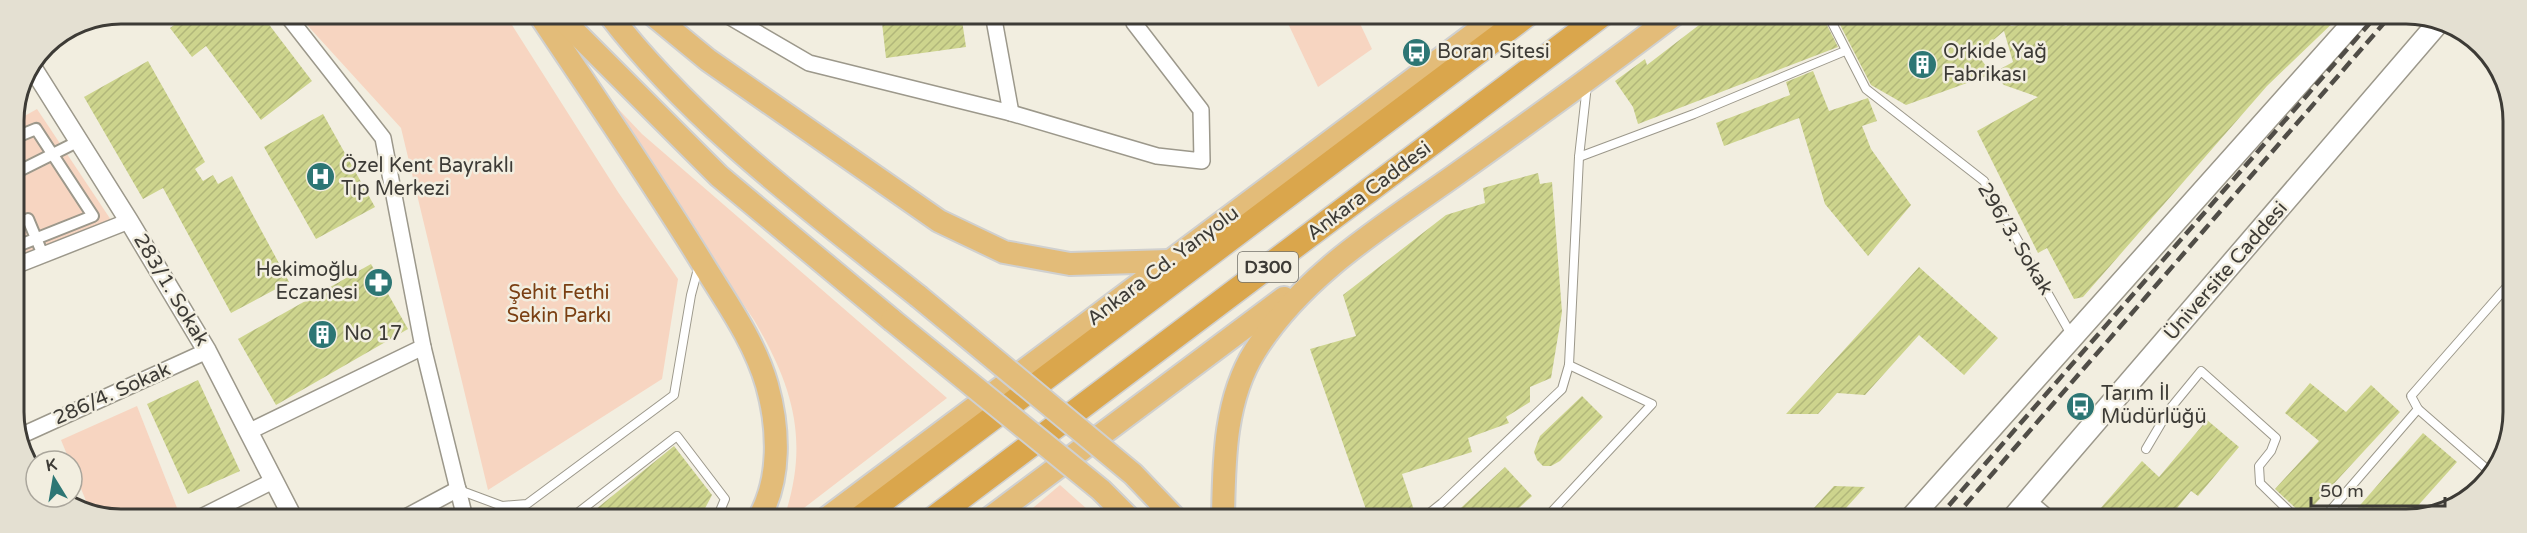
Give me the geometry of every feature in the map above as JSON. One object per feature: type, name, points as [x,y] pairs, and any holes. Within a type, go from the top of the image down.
[{"type":"highway","name":"D300","points":[[872,509],[1515,24]]},
{"type":"highway","name":"Ankara Caddesi","points":[[946,509],[1590,24]]},
{"type":"main road","points":[[546,24],[701,260],[741,326],[767,385],[774,424],[776,466],[769,500],[764,509]]},
{"type":"main road","points":[[567,24],[719,176],[1101,490],[1120,509]]},
{"type":"main road","points":[[617,24],[631,43],[743,156],[918,296],[1133,474],[1166,509]]},
{"type":"main road","points":[[664,24],[708,60],[939,221],[1004,252],[1070,264],[1169,261]]},
{"type":"main road","name":"Ankara Cd. Yanyolu","points":[[840,509],[1487,24]]},
{"type":"main road","points":[[1002,509],[1336,260],[1588,80],[1662,24]]},
{"type":"main road","points":[[1919,509],[2352,24]]},
{"type":"main road","name":"Üniversite Caddesi","points":[[2026,509],[2434,28]]},
{"type":"main road","points":[[1223,509],[1224,460],[1229,423],[1254,352],[1277,321],[1336,260]]},
{"type":"street","points":[[294,24],[383,138],[423,347],[463,509]]},
{"type":"street","points":[[742,24],[809,63],[1011,113],[1157,156],[1202,161],[1200,110],[1135,24]]},
{"type":"street","points":[[995,24],[1011,113]]},
{"type":"street","name":"283/1. Sokak","points":[[36,74],[207,351],[288,509]]},
{"type":"street","points":[[24,134],[36,129],[93,216],[24,244]]},
{"type":"street","points":[[24,169],[77,142]]},
{"type":"street","points":[[28,219],[43,255]]},
{"type":"street","points":[[24,262],[129,221]]},
{"type":"street","points":[[248,432],[423,347]]},
{"type":"street","name":"286/4. Sokak","points":[[27,433],[207,351]]},
{"type":"street","points":[[217,509],[273,481]]},
{"type":"street","points":[[421,509],[458,489]]},
{"type":"lane","name":"296/3. Sokak","points":[[1832,24],[1866,89],[1984,181],[2073,338]]},
{"type":"lane","points":[[1579,157],[1694,114],[1845,51]]},
{"type":"lane","points":[[1434,509],[1562,389],[1569,365],[1579,157],[1588,80]]},
{"type":"lane","points":[[458,489],[502,506],[527,504],[674,395],[691,295],[701,260]]},
{"type":"lane","points":[[2485,467],[2418,410],[2411,396],[2503,291]]},
{"type":"lane","points":[[1554,509],[1652,404],[1569,365]]},
{"type":"lane","points":[[2145,449],[2169,410],[2201,371],[2276,438],[2271,451],[2259,466],[2260,483],[2287,509]]},
{"type":"lane","points":[[2332,509],[2418,410]]},
{"type":"lane","points":[[583,509],[677,436],[725,500],[721,509]]},
{"type":"green space","name":"Şehit Fethi Sekin Parkı","points":[[306,24],[511,24],[618,192],[678,279],[662,379],[488,490],[401,128]]},
{"type":"green space","points":[[1288,24],[1360,24],[1372,49],[1318,87]]},
{"type":"green space","points":[[588,77],[642,134],[947,398],[803,509],[787,509],[796,460],[793,413],[778,367],[754,320]]},
{"type":"green space","points":[[37,109],[115,226],[24,262],[24,116]]},
{"type":"green space","points":[[137,406],[177,509],[121,509],[87,503],[84,496],[84,449],[65,449],[61,440]]},
{"type":"green space","points":[[1060,485],[1087,509],[1032,509]]},
{"type":"building","points":[[176,24],[269,24],[312,81],[261,120],[206,46],[192,57],[170,28]]},
{"type":"building","points":[[882,24],[963,24],[966,47],[886,58]]},
{"type":"building","points":[[1700,24],[1826,24],[1838,47],[1638,124],[1633,107],[1615,81],[1645,59],[1647,65]]},
{"type":"building","points":[[1840,24],[2012,24],[2010,26],[2062,24],[2066,26],[2069,24],[2332,24],[2267,86],[2083,297],[2074,299],[2047,248],[2038,253],[1977,131],[2038,97],[2004,85],[1993,73],[2013,62],[2004,31],[1977,54],[1992,74],[1906,105],[1871,85]]},
{"type":"building","points":[[148,61],[205,162],[195,169],[203,181],[213,175],[218,184],[232,176],[289,282],[231,313],[163,188],[143,199],[84,97]]},
{"type":"building","points":[[1813,71],[1829,111],[1868,98],[1877,121],[1862,126],[1871,149],[1911,205],[1868,256],[1825,204],[1799,118],[1724,146],[1716,123],[1790,95],[1786,82]]},
{"type":"building","name":"Özel Kent Bayraklı Tıp Merkezi","points":[[323,114],[375,207],[316,239],[264,147]]},
{"type":"building","points":[[1538,173],[1540,184],[1552,182],[1562,312],[1551,378],[1530,387],[1530,402],[1506,417],[1509,423],[1468,438],[1472,452],[1402,474],[1414,509],[1366,509],[1310,349],[1356,336],[1343,295],[1446,215],[1485,203],[1483,188]]},
{"type":"building","name":"No 17","points":[[371,264],[408,329],[276,405],[238,339]]},
{"type":"building","points":[[1919,267],[1998,338],[1964,375],[1919,335],[1865,395],[1837,393],[1818,414],[1786,414]]},
{"type":"building","points":[[198,380],[240,471],[188,494],[147,404]]},
{"type":"building","points":[[2310,383],[2346,412],[2371,385],[2400,412],[2310,509],[2296,509],[2275,489],[2319,441],[2285,413]]},
{"type":"building","points":[[1582,396],[1603,417],[1560,461],[1551,466],[1543,466],[1537,460],[1534,452],[1540,436]]},
{"type":"building","points":[[2207,420],[2239,447],[2198,496],[2191,491],[2176,509],[2100,509],[2142,461],[2159,477]]},
{"type":"building","points":[[2423,433],[2457,462],[2416,508],[2357,509]]},
{"type":"building","points":[[674,446],[712,495],[705,509],[596,509]]},
{"type":"building","points":[[1505,467],[1532,496],[1518,509],[1460,509]]},
{"type":"building","points":[[1834,486],[1865,487],[1845,509],[1813,509]]},
{"type":"railway","points":[[1946,509],[2369,24]]},
{"type":"railway","points":[[1962,509],[2383,24]]},
{"type":"place","name":"Boran Sitesi","points":[[1416,52]]},
{"type":"place","name":"Orkide Yağ Fabrikası","points":[[1922,64]]},
{"type":"place","name":"Özel Kent Bayraklı Tıp Merkezi","points":[[320,177]]},
{"type":"place","name":"Hekimoğlu Eczanesi","points":[[379,282]]},
{"type":"place","name":"No 17","points":[[323,334]]},
{"type":"place","name":"Tarım İl Müdürlüğü","points":[[2080,406]]}]
